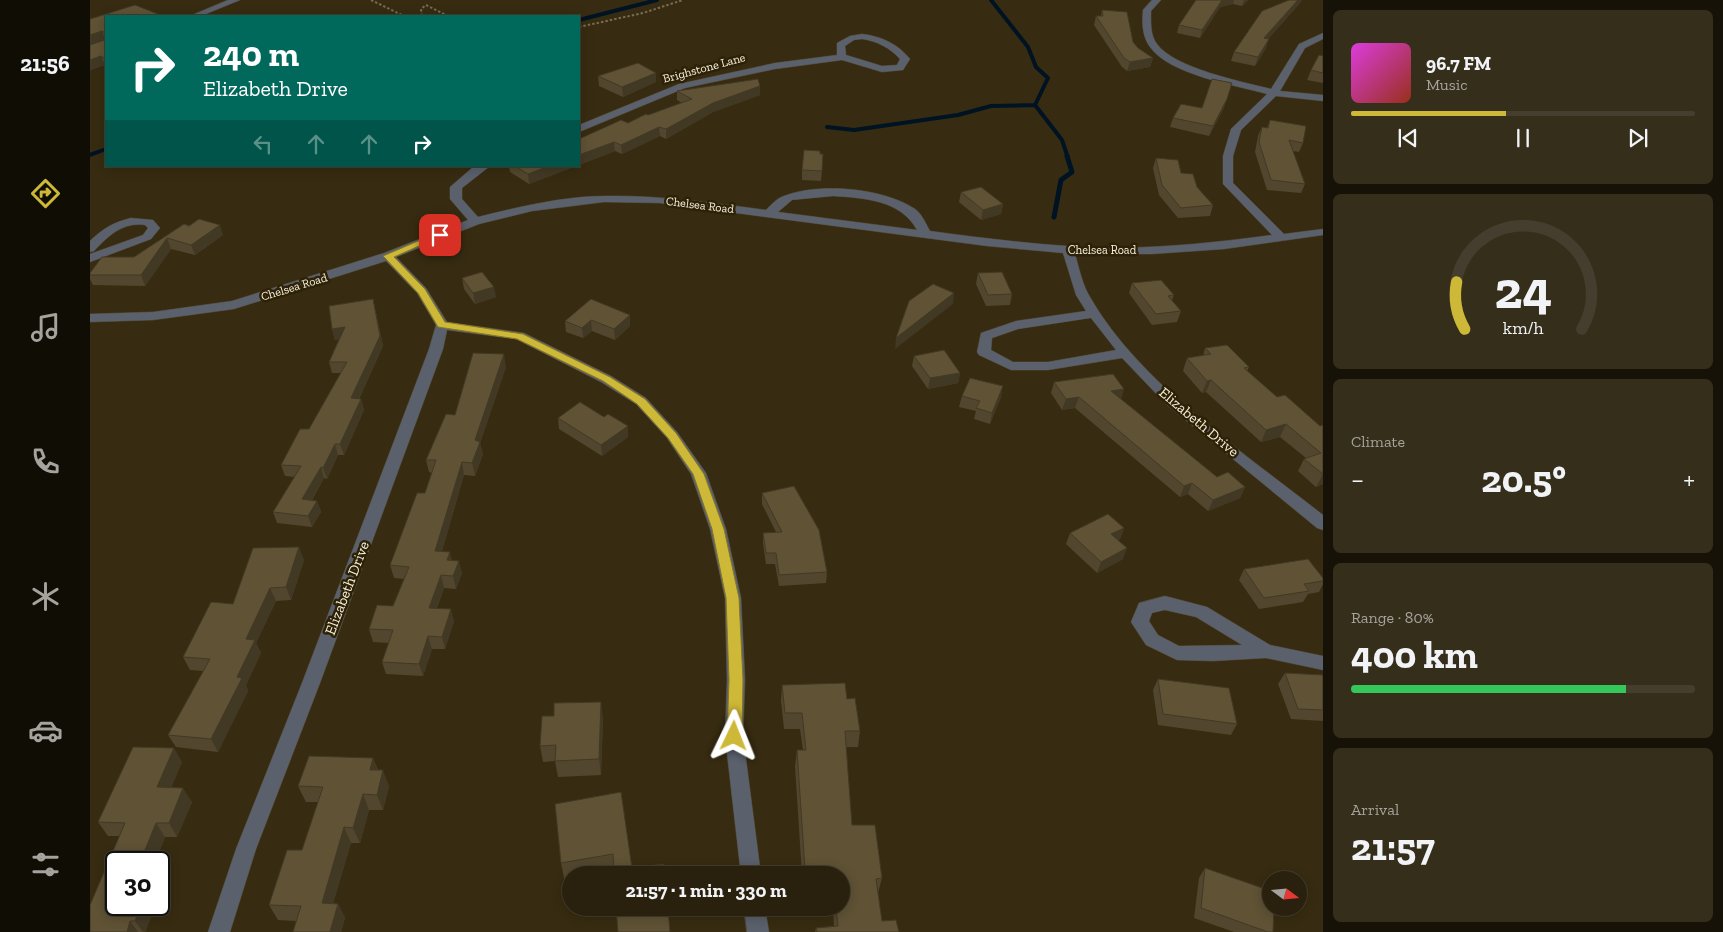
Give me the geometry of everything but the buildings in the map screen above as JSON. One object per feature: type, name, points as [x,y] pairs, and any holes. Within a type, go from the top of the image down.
[{"type":"street","points":[[197,15],[236,0]]},
{"type":"street","points":[[1157,0],[1147,10],[1145,28],[1157,49],[1182,65],[1274,93],[1323,98]]},
{"type":"street","points":[[1280,236],[1228,184],[1228,156],[1236,129],[1274,93],[1302,46],[1323,36]]},
{"type":"street","name":"Brighstone Lane","points":[[580,129],[682,86],[774,66],[842,57],[882,69],[900,68],[905,59],[896,49],[877,40],[854,37],[840,45],[842,57]]},
{"type":"street","points":[[475,221],[456,199],[456,187],[476,170],[484,167]]},
{"type":"street","points":[[770,213],[786,199],[814,192],[852,194],[892,202],[912,212],[926,234]]},
{"type":"street","name":"Chelsea Road","points":[[90,318],[153,316],[234,305],[388,256],[475,221],[532,208],[604,200],[660,200],[1068,250],[1152,250],[1224,245],[1280,236],[1323,232]]},
{"type":"street","points":[[90,248],[107,230],[123,221],[137,219],[149,222],[154,228],[147,237],[90,258]]},
{"type":"street","name":"Elizabeth Drive","points":[[1068,250],[1082,295],[1094,314],[1172,402],[1323,524]]},
{"type":"street","points":[[388,256],[422,291],[442,325],[520,336],[606,379],[641,401],[672,435],[698,474],[718,529],[733,598],[736,680],[734,736],[751,866]]},
{"type":"street","points":[[1094,314],[1016,325],[986,336],[984,352],[1011,366],[1048,366],[1126,352]]},
{"type":"street","name":"Elizabeth Drive","points":[[219,932],[246,849],[423,385],[442,325]]},
{"type":"street","points":[[1266,651],[1201,612],[1165,603],[1145,608],[1140,622],[1152,640],[1177,653],[1213,654],[1266,651],[1323,663]]},
{"type":"street","points":[[757,916],[758,932]]},
{"type":"path","points":[[371,0],[402,15]]},
{"type":"path","points":[[580,27],[643,13],[683,0]]},
{"type":"path","points":[[422,15],[421,8],[426,5],[446,15]]},
{"type":"waterway","points":[[580,20],[657,0]]},
{"type":"waterway","points":[[991,0],[1028,47],[1036,67],[1048,78],[1035,105]]},
{"type":"waterway","points":[[827,127],[854,130],[958,115],[991,106],[1035,105]]},
{"type":"waterway","points":[[1035,105],[1062,140],[1068,158]]},
{"type":"waterway","points":[[90,155],[105,149]]},
{"type":"waterway","points":[[1054,217],[1061,180],[1072,172],[1067,156]]},
{"type":"route","points":[[440,235],[388,256],[422,291],[442,325],[520,336],[606,379],[641,401],[672,435],[698,474],[718,529],[733,598],[736,680],[734,736]]}]
